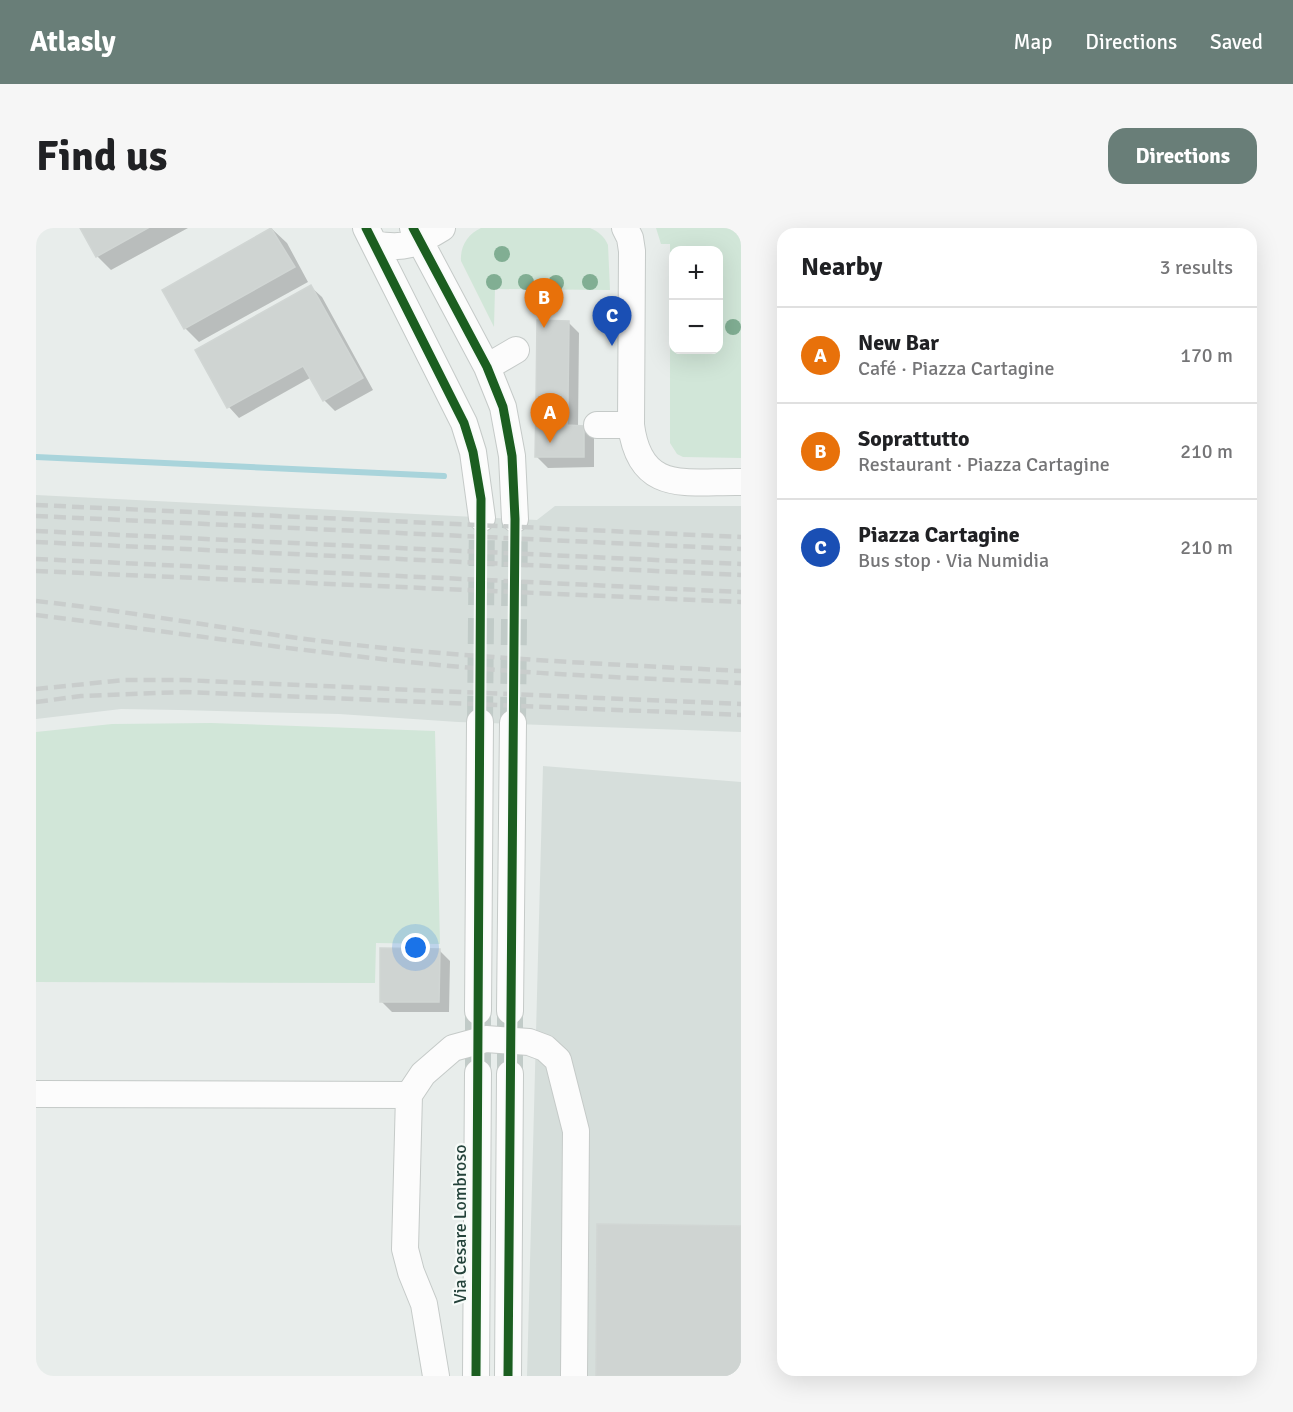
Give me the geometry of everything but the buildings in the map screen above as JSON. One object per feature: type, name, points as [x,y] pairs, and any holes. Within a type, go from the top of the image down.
[{"type":"street","points":[[625,228],[630,238],[632,251],[631,425],[633,441],[643,463],[651,472],[663,478],[681,481],[741,482]]},
{"type":"street","points":[[373,233],[405,247],[425,232],[500,400],[509,432],[515,519]]},
{"type":"street","points":[[373,233],[464,423],[472,452],[482,518]]},
{"type":"street","points":[[486,367],[516,350]]},
{"type":"street","points":[[597,425],[631,425]]},
{"type":"street","points":[[478,1011],[480,722]]},
{"type":"street","points":[[510,1011],[513,723]]},
{"type":"street","points":[[436,1376],[424,1304],[411,1272],[405,1249],[409,1095],[423,1074],[453,1048],[486,1039],[529,1042],[545,1048],[558,1060],[576,1131],[574,1376]]},
{"type":"street","name":"Via Cesare Lombroso","points":[[476,1376],[478,1073]]},
{"type":"street","points":[[508,1376],[510,1074]]},
{"type":"street","points":[[36,1094],[409,1095]]},
{"type":"shaded area","points":[[36,495],[537,520],[555,506],[741,506],[741,732],[458,722],[339,714],[179,710],[121,709],[36,719]]},
{"type":"shaded area","points":[[543,766],[741,782],[741,1376],[527,1376]]},
{"type":"green space","points":[[481,228],[590,228],[599,233],[608,245],[610,290],[495,289],[494,327],[461,261],[466,241]]},
{"type":"green space","points":[[656,228],[741,228],[741,458],[683,457],[677,454],[670,443],[670,354],[723,354],[723,246],[670,246],[670,244],[661,244]]},
{"type":"green space","points":[[211,723],[435,731],[440,944],[376,943],[375,983],[36,982],[36,732],[112,724]]},
{"type":"waterway","points":[[36,457],[444,476]]},
{"type":"tunnel","points":[[480,722],[482,518]]},
{"type":"tunnel","points":[[513,723],[515,519]]},
{"type":"tunnel","points":[[478,1011],[478,1073]]},
{"type":"tunnel","points":[[510,1011],[510,1074]]},
{"type":"railway","points":[[36,505],[741,537]]},
{"type":"railway","points":[[36,516],[741,549]]},
{"type":"railway","points":[[36,531],[741,564]]},
{"type":"railway","points":[[36,542],[741,575]]},
{"type":"railway","points":[[36,559],[741,592]]},
{"type":"railway","points":[[36,571],[741,602]]},
{"type":"railway","points":[[36,601],[380,648],[535,660],[741,671]]},
{"type":"railway","points":[[36,615],[459,667],[741,683]]},
{"type":"railway","points":[[36,689],[125,680],[183,680],[741,704]]},
{"type":"railway","points":[[36,702],[81,696],[184,692],[741,715]]},
{"type":"cycle path","points":[[366,228],[464,423],[473,452],[481,499],[476,1376]]},
{"type":"cycle path","points":[[413,228],[487,367],[503,407],[512,456],[515,519],[508,1376]]},
{"type":"place","name":"Soprattutto","points":[[544,328]]},
{"type":"place","name":"Piazza Cartagine","points":[[612,346]]},
{"type":"place","name":"New Bar","points":[[550,443]]}]
